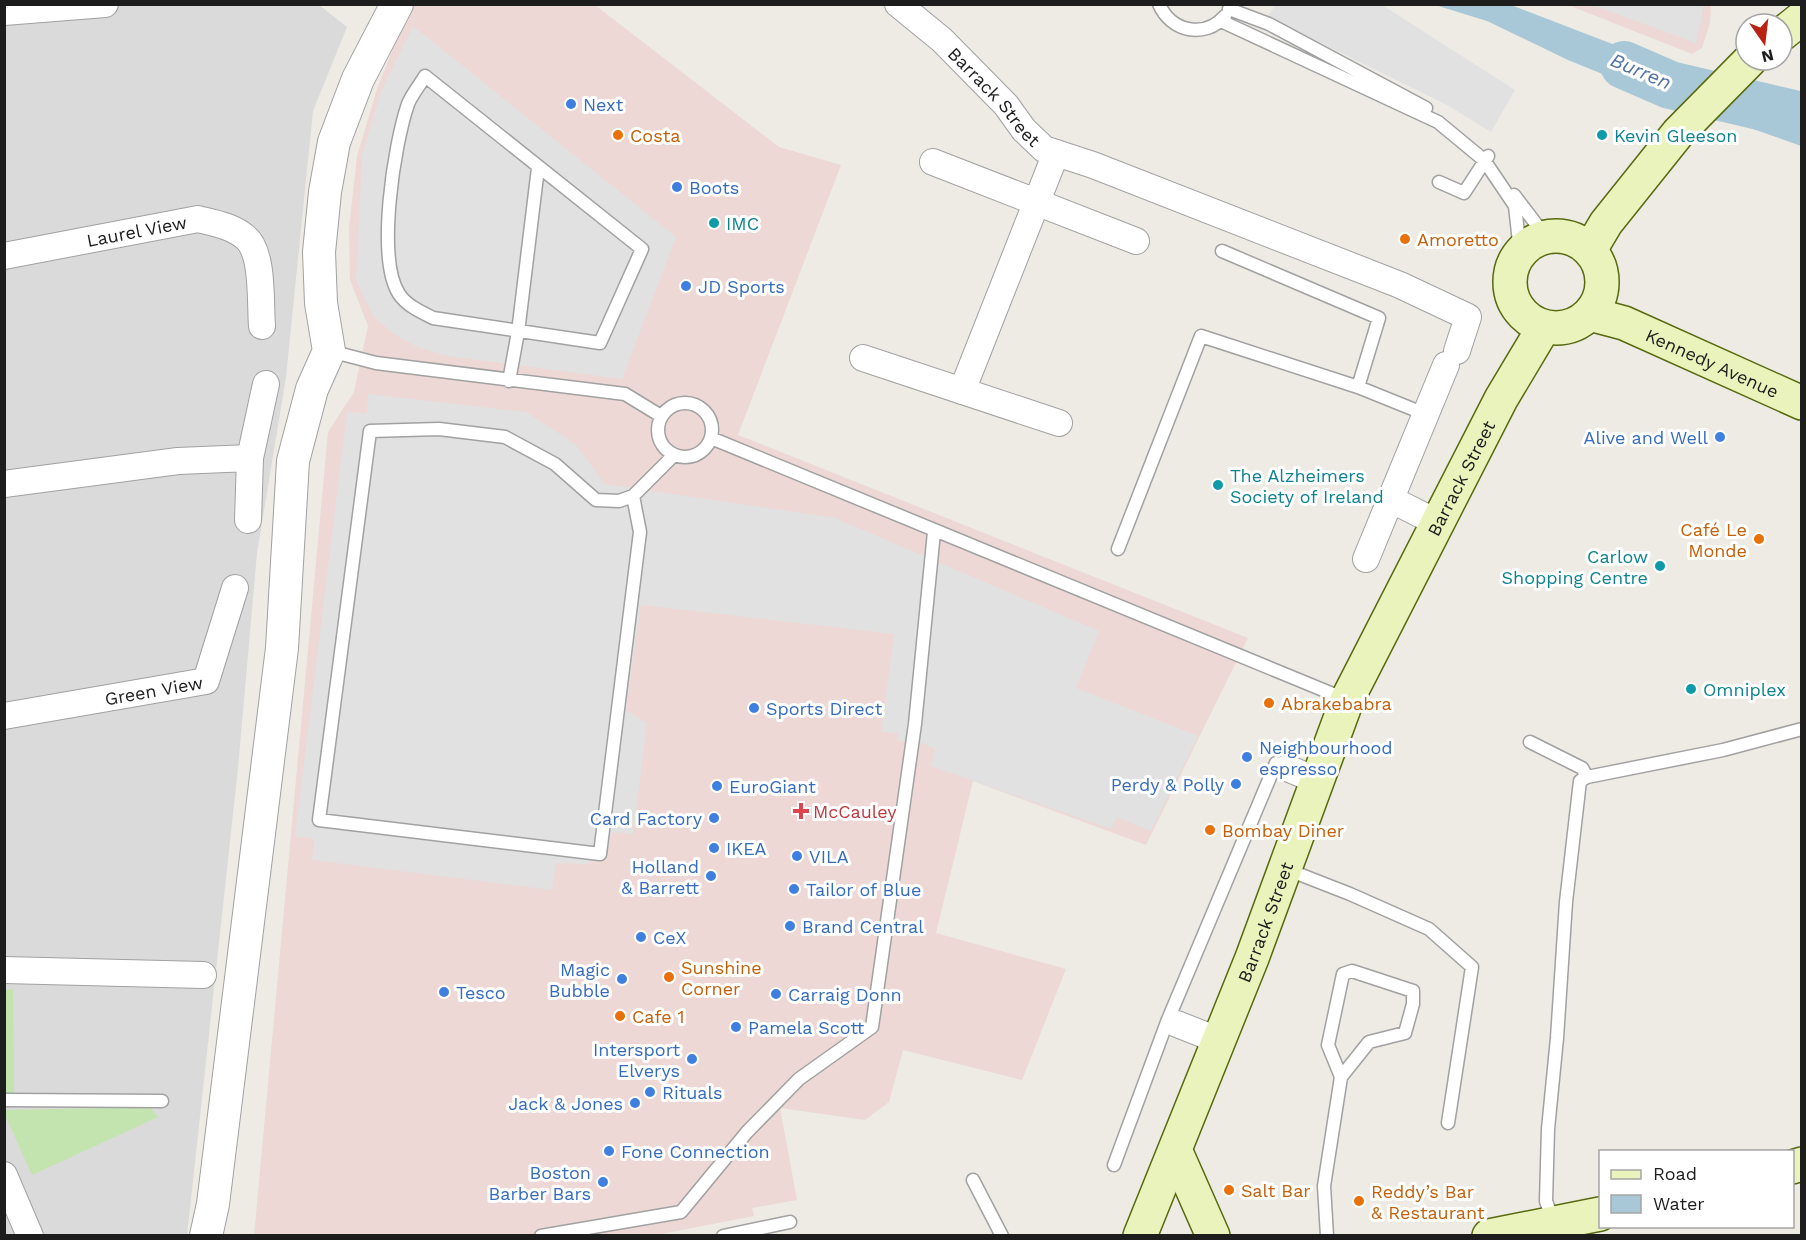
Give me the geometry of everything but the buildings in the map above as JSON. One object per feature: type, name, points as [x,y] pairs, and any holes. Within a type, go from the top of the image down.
[{"type":"main road","points":[[1566,240],[1598,261],[1596,301],[1569,327],[1534,322],[1515,306],[1510,292],[1509,278],[1566,240],[1738,72]]},
{"type":"main road","name":"Kennedy Avenue","points":[[1596,301],[1624,323],[1802,403]]},
{"type":"main road","name":"Barrack Street","points":[[1140,1236],[1220,1041],[1284,868],[1302,774],[1347,700],[1526,357],[1534,322]]},
{"type":"main road","points":[[1176,1152],[1212,1236]]},
{"type":"main road","points":[[1489,1236],[1555,1232],[1599,1214]]},
{"type":"street","points":[[4,12],[105,4]]},
{"type":"street","points":[[206,1236],[213,1204],[282,648],[293,461],[312,389],[329,351],[321,303],[319,252],[325,192],[332,152],[358,79],[397,4]]},
{"type":"street","name":"Barrack Street","points":[[898,4],[942,40],[1006,105],[1024,130],[1044,149],[1400,285],[1468,317],[1452,358],[1425,414]]},
{"type":"street","points":[[1793,4],[1802,16]]},
{"type":"street","points":[[962,391],[1035,201],[1056,153]]},
{"type":"street","points":[[933,162],[1136,241]]},
{"type":"street","name":"Laurel View","points":[[4,256],[198,219],[227,226],[246,237],[257,255],[262,326]]},
{"type":"street","points":[[863,358],[1059,423]]},
{"type":"street","points":[[248,520],[250,458],[266,384]]},
{"type":"street","points":[[1366,559],[1425,414]]},
{"type":"street","points":[[4,484],[178,461],[250,458]]},
{"type":"street","points":[[1390,499],[1438,523]]},
{"type":"street","name":"Green View","points":[[4,716],[206,681],[235,588]]},
{"type":"street","points":[[4,970],[202,975]]},
{"type":"street","points":[[1172,1023],[1220,1041]]},
{"type":"street","points":[[4,1175],[30,1236]]},
{"type":"lane","points":[[1159,4],[1172,23],[1184,29],[1197,31],[1221,21],[1230,7],[1269,24],[1442,116],[1566,240]]},
{"type":"lane","points":[[1221,21],[1438,122],[1486,158],[1515,206],[1566,240]]},
{"type":"lane","points":[[425,76],[537,168],[642,249],[600,343],[433,318],[413,308],[399,295],[388,270],[393,159],[409,102],[425,76]]},
{"type":"lane","points":[[1439,182],[1464,193],[1486,158]]},
{"type":"lane","points":[[509,381],[518,332],[537,168]]},
{"type":"lane","points":[[1222,251],[1379,318],[1358,387]]},
{"type":"lane","points":[[1118,549],[1201,336],[1358,387],[1425,414]]},
{"type":"lane","points":[[329,351],[376,363],[625,394],[661,416]]},
{"type":"lane","points":[[676,404],[696,405],[710,418],[711,438],[705,448],[696,454],[686,457],[674,455],[661,443],[658,434],[661,416],[676,404]]},
{"type":"lane","points":[[633,496],[640,532],[600,854],[320,820],[370,430],[439,429],[505,436],[555,464],[596,500],[619,501],[633,496],[674,455]]},
{"type":"lane","points":[[711,438],[934,532],[979,547],[1347,700]]},
{"type":"lane","points":[[541,1236],[681,1212],[747,1132],[799,1079],[872,1027],[915,724],[934,532]]},
{"type":"lane","points":[[1555,1232],[1546,1201],[1548,1129],[1567,891],[1580,781],[1587,777],[1723,750],[1802,729]]},
{"type":"lane","points":[[1530,742],[1582,768],[1587,777]]},
{"type":"lane","points":[[1114,1165],[1276,763],[1302,774]]},
{"type":"lane","points":[[1284,868],[1429,929],[1472,967],[1448,1123]]},
{"type":"lane","points":[[1328,1236],[1324,1186],[1341,1077],[1369,1042],[1405,1034],[1413,1004],[1413,991],[1352,971],[1343,974],[1328,1045],[1341,1077]]},
{"type":"lane","points":[[4,1100],[162,1101]]},
{"type":"lane","points":[[973,1180],[1002,1236]]},
{"type":"lane","points":[[723,1236],[790,1222]]},
{"type":"shaded area","points":[[5,5],[319,5],[347,27],[313,111],[286,377],[257,553],[238,768],[187,1236],[5,1236]]},
{"type":"shaded area","points":[[413,5],[595,5],[779,147],[841,165],[738,435],[1248,638],[1146,845],[973,781],[936,933],[1066,969],[1022,1080],[903,1050],[889,1102],[865,1120],[780,1108],[797,1200],[752,1208],[754,1216],[651,1236],[254,1236],[328,432],[354,392],[368,326],[350,280],[349,228],[357,156],[377,89],[408,11]]},
{"type":"shaded area","points":[[1275,5],[1382,5],[1515,90],[1491,132],[1447,105],[1268,17]]},
{"type":"shaded area","points":[[1568,5],[1711,5],[1710,23],[1702,48],[1692,54]]},
{"type":"shaded area","points":[[1592,5],[1704,5],[1696,43]]},
{"type":"shaded area","points":[[413,26],[676,237],[622,379],[447,356],[417,347],[394,334],[373,316],[356,280],[362,155],[382,89]]},
{"type":"shaded area","points":[[368,394],[526,412],[575,444],[605,484],[835,518],[1099,631],[1076,688],[1198,736],[1151,831],[1117,817],[1111,829],[931,766],[935,749],[922,743],[897,741],[898,733],[881,732],[894,634],[641,605],[626,710],[647,723],[633,834],[612,832],[606,857],[585,864],[556,863],[552,890],[312,860],[314,839],[295,836],[347,412],[367,413]]},
{"type":"green space","points":[[13,989],[14,1095],[5,1096],[4,990]]},
{"type":"green space","points":[[150,1107],[158,1117],[32,1175],[4,1110]]},
{"type":"water","points":[[1435,5],[1511,5],[1641,55],[1659,67],[1698,75],[1671,102],[1568,60],[1487,21]]},
{"type":"water","points":[[1778,91],[1801,100],[1801,146],[1742,125],[1768,95]]},
{"type":"waterway","name":"Burren","points":[[1624,65],[1670,85],[1802,116]]},
{"type":"place","name":"Next","points":[[571,104]]},
{"type":"place","name":"Costa","points":[[618,135]]},
{"type":"place","name":"Kevin Gleeson","points":[[1602,135]]},
{"type":"place","name":"Boots","points":[[677,187]]},
{"type":"place","name":"IMC","points":[[714,223]]},
{"type":"place","name":"Amoretto","points":[[1405,239]]},
{"type":"place","name":"JD Sports","points":[[686,286]]},
{"type":"place","name":"Alive and Well","points":[[1720,437]]},
{"type":"place","name":"The Alzheimers Society of Ireland","points":[[1218,485]]},
{"type":"place","name":"Café Le Monde","points":[[1759,539]]},
{"type":"place","name":"Carlow Shopping Centre","points":[[1660,566]]},
{"type":"place","name":"Omniplex","points":[[1691,689]]},
{"type":"place","name":"Abrakebabra","points":[[1269,703]]},
{"type":"place","name":"Sports Direct","points":[[754,708]]},
{"type":"place","name":"Neighbourhood espresso","points":[[1247,757]]},
{"type":"place","name":"Perdy & Polly","points":[[1236,784]]},
{"type":"place","name":"EuroGiant","points":[[717,786]]},
{"type":"place","name":"McCauley","points":[[801,811]]},
{"type":"place","name":"Card Factory","points":[[714,818]]},
{"type":"place","name":"Bombay Diner","points":[[1210,830]]},
{"type":"place","name":"IKEA","points":[[714,848]]},
{"type":"place","name":"VILA","points":[[797,856]]},
{"type":"place","name":"Holland & Barrett","points":[[711,876]]},
{"type":"place","name":"Tailor of Blue","points":[[794,889]]},
{"type":"place","name":"Brand Central","points":[[790,926]]},
{"type":"place","name":"CeX","points":[[641,937]]},
{"type":"place","name":"Sunshine Corner","points":[[669,977]]},
{"type":"place","name":"Magic Bubble","points":[[622,979]]},
{"type":"place","name":"Tesco","points":[[444,992]]},
{"type":"place","name":"Carraig Donn","points":[[776,994]]},
{"type":"place","name":"Cafe 1","points":[[620,1016]]},
{"type":"place","name":"Pamela Scott","points":[[736,1027]]},
{"type":"place","name":"Intersport Elverys","points":[[692,1059]]},
{"type":"place","name":"Rituals","points":[[650,1092]]},
{"type":"place","name":"Jack & Jones","points":[[635,1103]]},
{"type":"place","name":"Fone Connection","points":[[609,1151]]},
{"type":"place","name":"Boston Barber Bars","points":[[603,1182]]},
{"type":"place","name":"Salt Bar","points":[[1229,1190]]},
{"type":"place","name":"Reddy’s Bar & Restaurant","points":[[1359,1201]]}]
